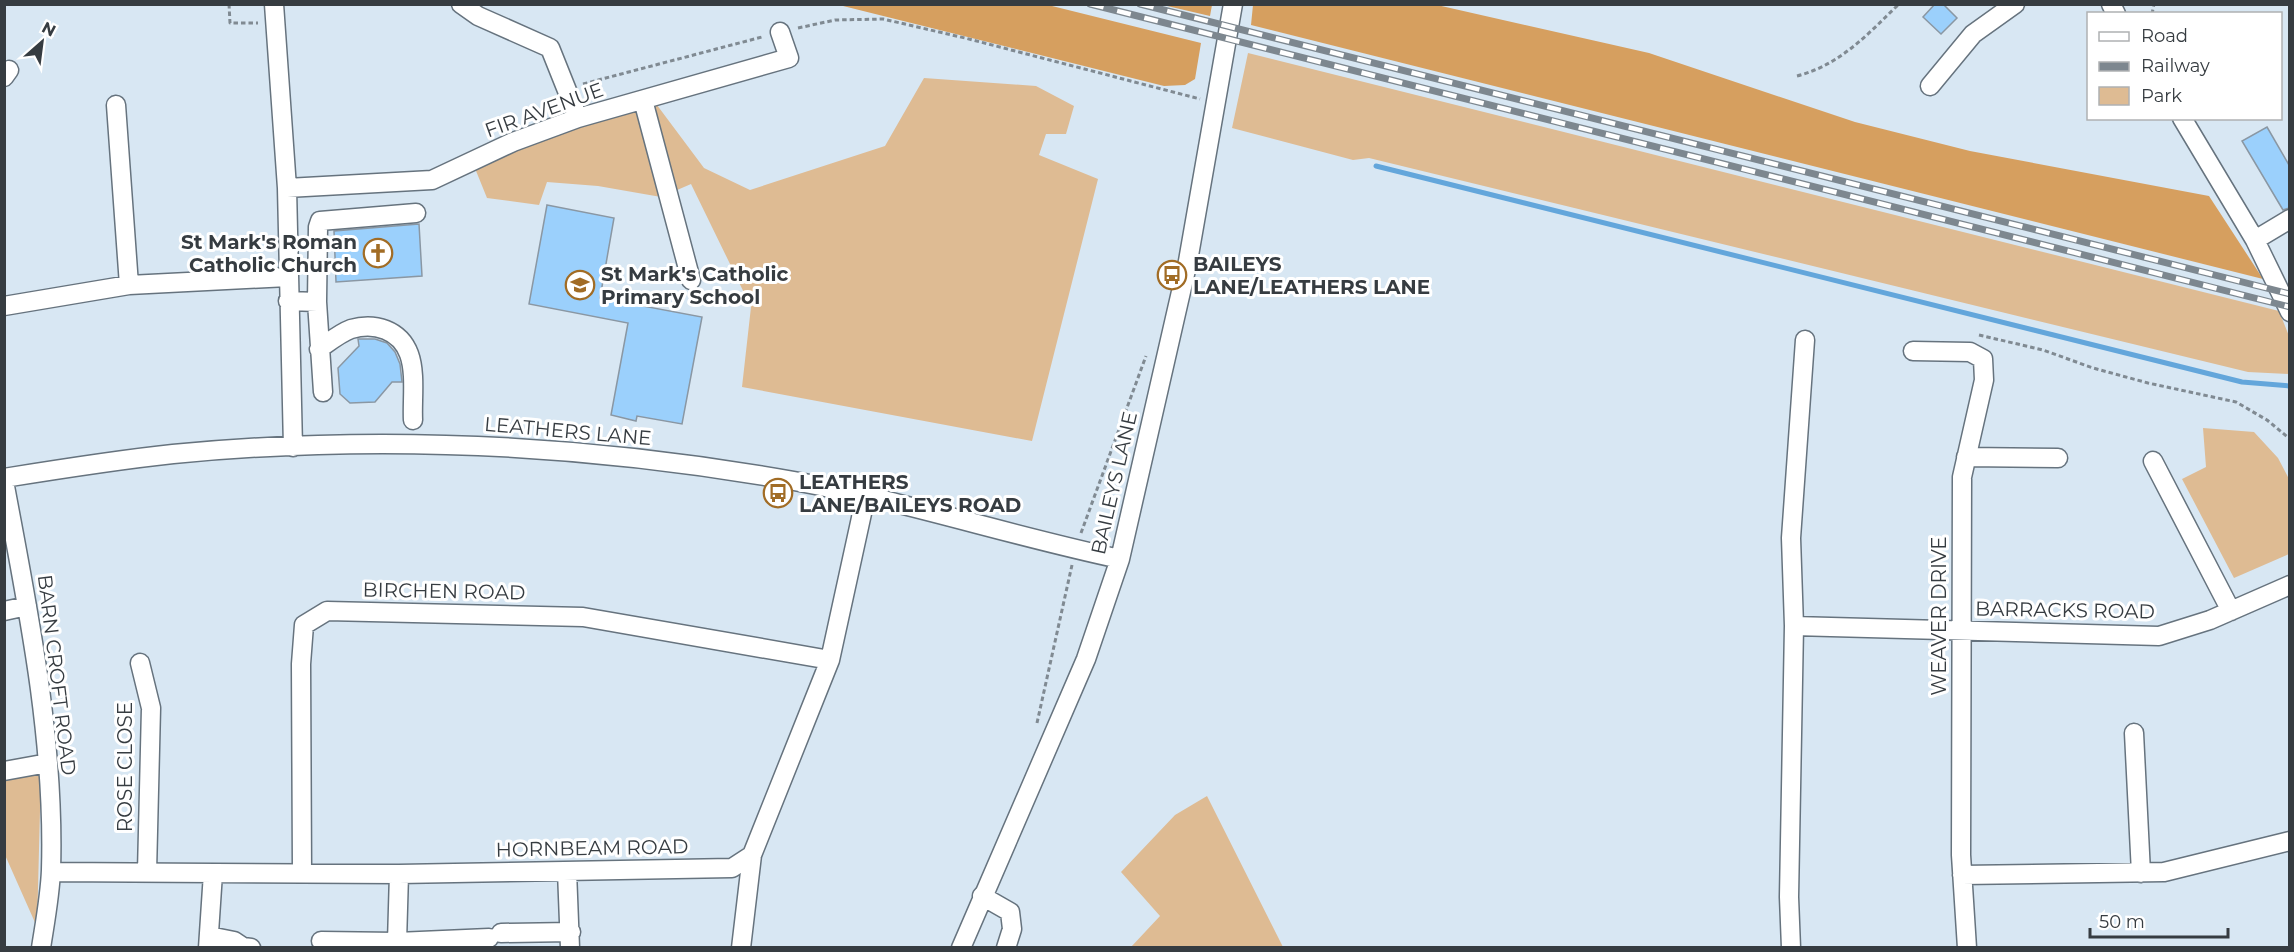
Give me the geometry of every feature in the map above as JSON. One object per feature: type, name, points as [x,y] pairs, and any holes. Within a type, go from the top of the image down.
[{"type":"street","points":[[274,4],[287,188],[293,447]]},
{"type":"street","points":[[461,4],[478,16],[550,48],[578,118]]},
{"type":"street","name":"BAILEYS LANE","points":[[961,948],[1086,659],[1120,559],[1188,261],[1206,104],[1233,4]]},
{"type":"street","points":[[1930,86],[1974,34],[2015,4]]},
{"type":"street","name":"FIR AVENUE","points":[[287,188],[432,180],[513,142],[578,118],[789,58],[780,32]]},
{"type":"street","points":[[643,100],[691,280]]},
{"type":"street","points":[[116,105],[129,285]]},
{"type":"street","points":[[2183,120],[2255,240],[2289,312]]},
{"type":"street","points":[[323,392],[317,302],[320,221],[416,213]]},
{"type":"street","points":[[2255,240],[2289,219]]},
{"type":"street","points":[[4,306],[129,285],[288,278]]},
{"type":"street","points":[[288,301],[317,302]]},
{"type":"street","points":[[320,349],[350,329],[384,328],[393,333],[410,355],[413,420]]},
{"type":"street","points":[[1791,948],[1789,897],[1794,626],[1791,538],[1805,340]]},
{"type":"street","name":"WEAVER DRIVE","points":[[1913,351],[1970,352],[1983,359],[1984,380],[1962,477],[1962,875],[1966,948]]},
{"type":"street","name":"LEATHERS LANE","points":[[4,480],[173,454],[293,447],[470,446],[580,453],[729,471],[866,495],[1075,550],[1120,559]]},
{"type":"street","points":[[1966,457],[2058,458]]},
{"type":"street","points":[[2153,461],[2231,611]]},
{"type":"street","name":"BARN CROFT ROAD","points":[[4,480],[27,606],[48,763],[51,872],[41,948]]},
{"type":"street","points":[[741,948],[753,855],[830,660],[866,495]]},
{"type":"street","name":"BARRACKS ROAD","points":[[1794,626],[2159,636],[2185,630],[2289,585]]},
{"type":"street","points":[[4,611],[27,606]]},
{"type":"street","name":"BIRCHEN ROAD","points":[[302,872],[301,664],[304,626],[327,611],[583,617],[830,660]]},
{"type":"street","name":"ROSE CLOSE","points":[[140,663],[151,708],[147,872]]},
{"type":"street","points":[[2134,733],[2141,873]]},
{"type":"street","points":[[4,771],[48,763]]},
{"type":"street","points":[[1962,875],[2164,872],[2289,842]]},
{"type":"street","name":"HORNBEAM ROAD","points":[[51,872],[399,874],[732,868],[753,855]]},
{"type":"street","points":[[321,940],[397,942],[495,935],[570,940],[567,871]]},
{"type":"street","points":[[213,873],[208,942],[243,944]]},
{"type":"street","points":[[397,942],[399,874]]},
{"type":"street","points":[[982,896],[1010,912],[1012,930],[1006,948]]},
{"type":"path","points":[[230,4],[230,22],[275,24]]},
{"type":"path","points":[[1797,76],[1824,66],[1850,52],[1899,4]]},
{"type":"path","points":[[566,88],[780,32],[835,20],[883,19],[965,38],[1206,104]]},
{"type":"path","points":[[1978,334],[2043,350],[2093,368],[2148,383],[2236,402],[2267,420],[2289,439]]},
{"type":"path","points":[[1036,730],[1075,550],[1148,351]]},
{"type":"green space","points":[[1248,53],[2279,311],[2289,336],[2289,374],[2248,372],[1369,158],[1353,160],[1232,128]]},
{"type":"green space","points":[[924,78],[1036,86],[1074,106],[1066,134],[1046,134],[1039,155],[1098,179],[1032,441],[742,387],[751,307],[691,184],[661,197],[598,186],[547,182],[539,205],[487,198],[472,161],[651,97],[704,168],[750,190],[885,146]]},
{"type":"green space","points":[[2203,428],[2254,432],[2278,458],[2289,479],[2289,554],[2234,578],[2182,479],[2206,467]]},
{"type":"green space","points":[[41,772],[37,927],[5,855],[4,778]]},
{"type":"green space","points":[[1207,796],[1283,947],[1131,947],[1160,916],[1121,872],[1175,815]]},
{"type":"shaded area","points":[[1212,4],[1210,16],[1163,5]]},
{"type":"shaded area","points":[[839,5],[1048,5],[1201,43],[1195,79],[1185,85],[1164,86]]},
{"type":"shaded area","points":[[1253,5],[1437,5],[1649,53],[1855,122],[1970,151],[2209,196],[2263,279],[1251,25]]},
{"type":"building","points":[[1935,4],[1943,4],[1957,18],[1941,34],[1923,17]]},
{"type":"building","points":[[2267,127],[2289,165],[2289,208],[2283,210],[2242,141]]},
{"type":"building","points":[[547,205],[614,218],[600,298],[702,317],[682,424],[637,416],[636,421],[611,415],[628,323],[529,304]]},
{"type":"building","name":"St Mark's Roman Catholic Church","points":[[419,224],[422,276],[336,282],[334,231]]},
{"type":"building","points":[[358,339],[375,339],[387,343],[395,352],[400,364],[402,382],[392,382],[375,402],[350,403],[340,394],[338,368],[359,346]]},
{"type":"waterway","points":[[1376,166],[2242,382],[2290,386]]},
{"type":"railway","points":[[1090,4],[2290,307]]},
{"type":"railway","points":[[1140,4],[2290,294]]},
{"type":"place","name":"St Mark's Roman Catholic Church","points":[[378,253]]},
{"type":"place","name":"BAILEYS LANE/LEATHERS LANE","points":[[1172,275]]},
{"type":"place","name":"St Mark's Catholic Primary School","points":[[580,285]]},
{"type":"place","name":"LEATHERS LANE/BAILEYS ROAD","points":[[778,493]]}]
